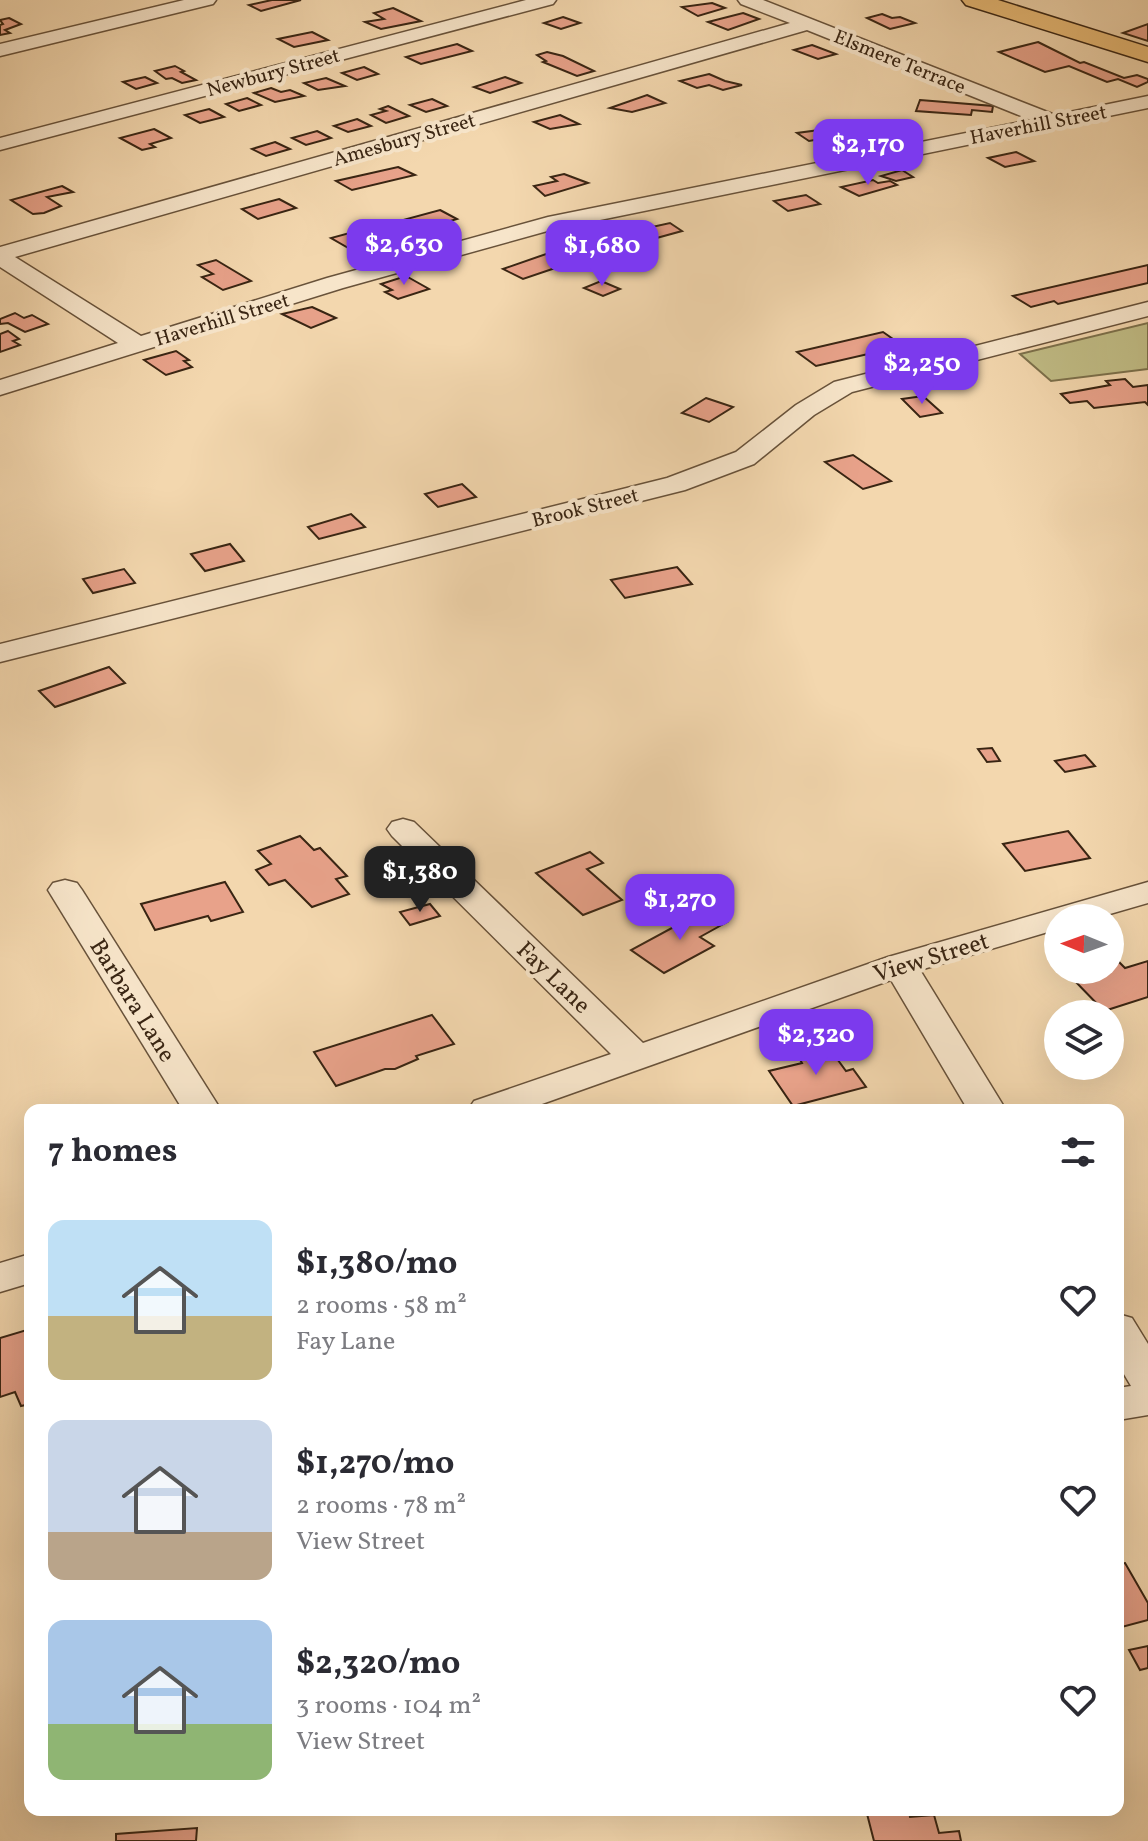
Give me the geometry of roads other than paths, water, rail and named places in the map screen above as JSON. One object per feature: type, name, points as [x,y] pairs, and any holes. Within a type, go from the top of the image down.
[{"type":"main road","points":[[974,0],[1148,55]]},
{"type":"street","points":[[0,50],[207,0]]},
{"type":"street","name":"Newbury Street","points":[[0,144],[547,0]]},
{"type":"street","name":"Elsmere Terrace","points":[[747,0],[1054,121]]},
{"type":"street","name":"Amesbury Street","points":[[0,256],[808,24]]},
{"type":"street","name":"Haverhill Street","points":[[0,388],[450,249],[548,224],[1148,102]]},
{"type":"street","points":[[0,256],[138,345]]},
{"type":"street","name":"Brook Street","points":[[0,653],[676,484],[745,458],[805,410],[843,387],[1148,309]]},
{"type":"street","name":"Fay Lane","points":[[403,829],[636,1057]]},
{"type":"street","name":"Barbara Lane","points":[[65,890],[198,1104]]},
{"type":"street","name":"View Street","points":[[1107,904],[1148,892]]},
{"type":"street","name":"View Street","points":[[504,1104],[900,965],[1044,922]]},
{"type":"street","points":[[900,965],[983,1104]]},
{"type":"street","points":[[0,1278],[24,1270]]},
{"type":"street","points":[[1124,1339],[1148,1379]]},
{"type":"street","points":[[1124,1403],[1148,1399]]}]
